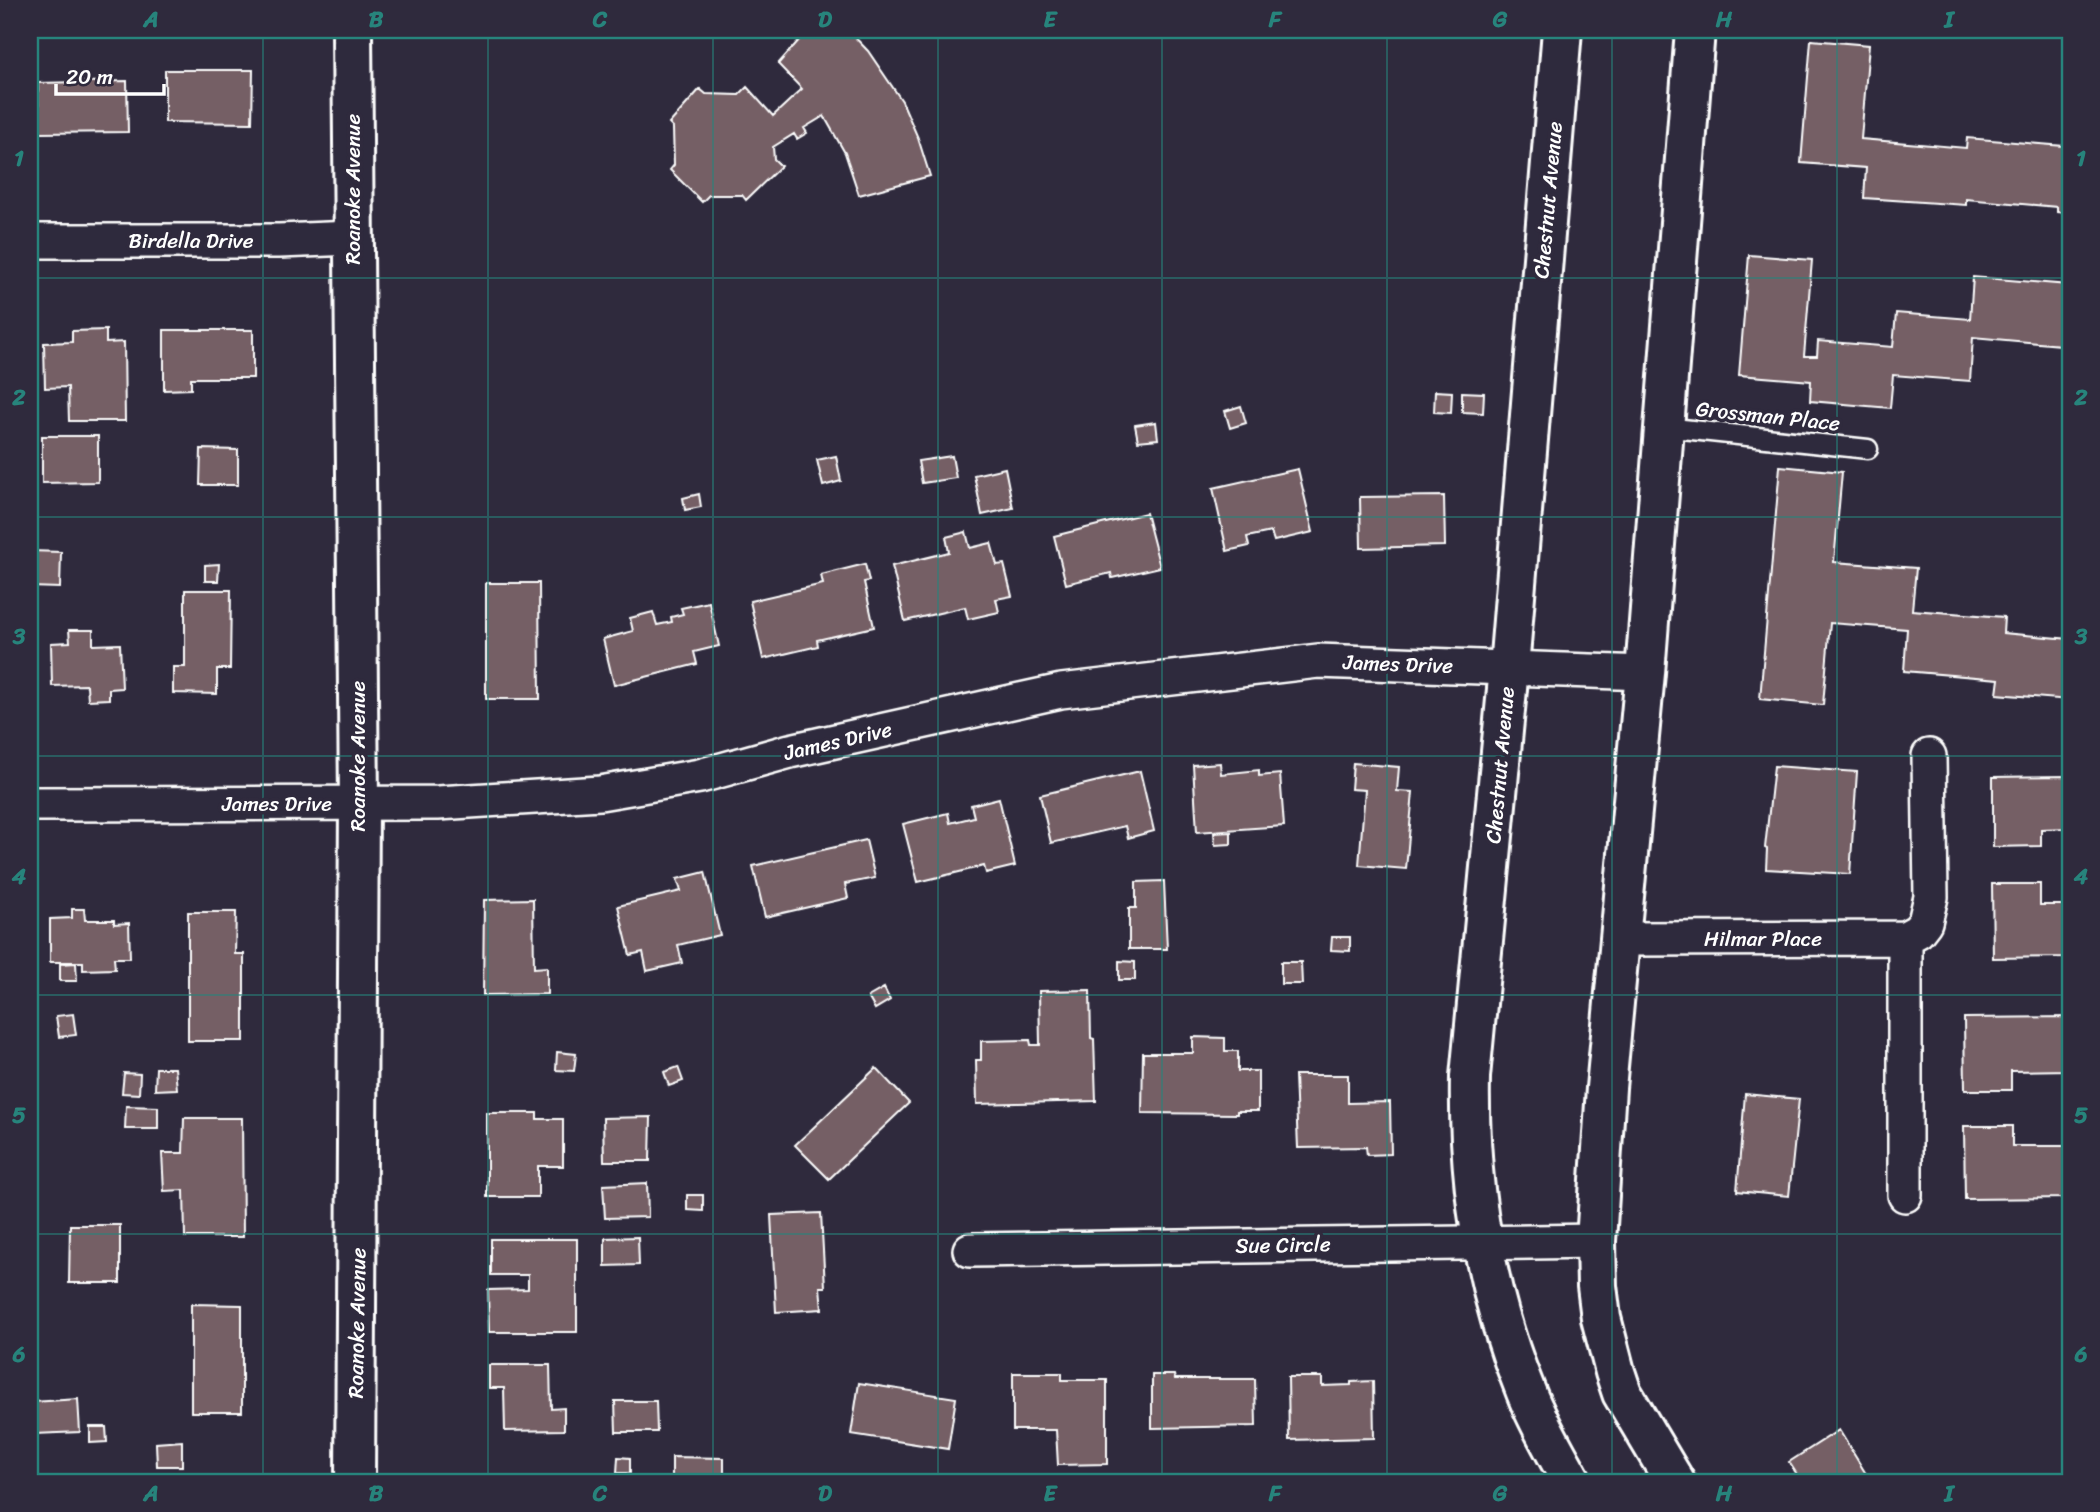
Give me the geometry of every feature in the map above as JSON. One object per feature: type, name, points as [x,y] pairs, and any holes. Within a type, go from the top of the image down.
[{"type":"street","name":"Roanoke Avenue","points":[[352,30],[359,804],[355,1482]]},
{"type":"street","name":"Chestnut Avenue","points":[[1562,30],[1509,668],[1470,1077],[1469,1132],[1483,1242],[1501,1318],[1526,1392],[1572,1482]]},
{"type":"street","points":[[1675,1482],[1622,1393],[1615,1372],[1601,1318],[1595,1241],[1606,1088],[1645,673],[1695,30]]},
{"type":"street","name":"Birdella Drive","points":[[30,241],[353,239]]},
{"type":"street","name":"James Drive","points":[[30,804],[438,803],[600,793],[700,776],[790,751],[1061,691],[1318,661],[1645,673]]},
{"type":"street","points":[[1905,1195],[1905,939],[1918,931],[1925,922],[1930,904],[1929,756]]},
{"type":"street","name":"Hilmar Place","points":[[1621,939],[1905,939]]},
{"type":"street","name":"Sue Circle","points":[[970,1250],[1595,1241]]},
{"type":"lane","name":"Grossman Place","points":[[1664,427],[1868,449]]},
{"type":"building","points":[[808,30],[848,30],[868,51],[902,101],[930,176],[859,195],[845,153],[824,116],[804,128],[807,133],[797,139],[794,134],[773,147],[774,159],[781,166],[746,200],[742,195],[709,195],[702,202],[670,170],[674,165],[673,128],[669,124],[700,89],[706,94],[739,95],[747,87],[773,116],[802,89],[778,64]]},
{"type":"building","points":[[1811,40],[1869,45],[1861,139],[1966,148],[1967,138],[2064,146],[2063,154],[2070,155],[2070,213],[2057,212],[2057,207],[1966,199],[1966,205],[1864,198],[1866,168],[1801,163]]},
{"type":"building","points":[[165,70],[253,70],[252,123],[165,122]]},
{"type":"building","points":[[127,81],[128,132],[39,133],[38,83]]},
{"type":"building","points":[[1749,255],[1812,260],[1804,356],[1817,356],[1818,341],[1893,347],[1896,313],[1970,319],[1973,277],[2068,285],[2066,293],[2070,293],[2070,356],[2061,355],[2061,345],[1973,337],[1970,381],[1893,375],[1890,408],[1810,401],[1811,381],[1739,375]]},
{"type":"building","points":[[106,330],[106,343],[124,342],[125,421],[69,421],[68,387],[45,388],[44,343],[72,342],[72,331]]},
{"type":"building","points":[[164,330],[253,330],[253,378],[191,378],[191,389],[164,390]]},
{"type":"building","points":[[1435,391],[1452,392],[1451,413],[1434,412]]},
{"type":"building","points":[[1462,392],[1484,393],[1483,413],[1462,412]]},
{"type":"building","points":[[1241,406],[1246,423],[1230,428],[1225,411]]},
{"type":"building","points":[[1156,422],[1158,439],[1138,441],[1135,425]]},
{"type":"building","points":[[42,436],[98,436],[98,482],[42,483]]},
{"type":"building","points":[[201,449],[238,450],[238,485],[200,485]]},
{"type":"building","points":[[836,456],[841,481],[823,486],[817,460]]},
{"type":"building","points":[[952,456],[956,478],[922,483],[918,461]]},
{"type":"building","points":[[1780,466],[1842,472],[1834,562],[1916,568],[1912,610],[2004,617],[2003,633],[2070,639],[2070,700],[1997,694],[1999,679],[1904,671],[1907,629],[1830,623],[1823,705],[1760,699]]},
{"type":"building","points":[[1005,468],[1013,508],[982,515],[974,475]]},
{"type":"building","points":[[1298,469],[1313,532],[1274,541],[1271,532],[1247,537],[1249,546],[1227,551],[1213,488]]},
{"type":"building","points":[[699,494],[701,507],[685,510],[683,498]]},
{"type":"building","points":[[1444,496],[1445,546],[1361,548],[1360,497]]},
{"type":"building","points":[[1146,513],[1160,567],[1112,578],[1111,573],[1066,584],[1054,536]]},
{"type":"building","points":[[966,532],[970,548],[991,543],[997,565],[1004,564],[1012,596],[996,599],[999,612],[968,619],[965,607],[905,621],[892,566],[949,552],[946,537]]},
{"type":"building","points":[[30,551],[61,552],[60,588],[30,587]]},
{"type":"building","points":[[219,564],[218,581],[205,581],[205,565]]},
{"type":"building","points":[[865,564],[869,581],[864,582],[874,627],[817,640],[818,646],[763,659],[750,601],[823,584],[821,575]]},
{"type":"building","points":[[486,583],[539,583],[540,699],[486,699]]},
{"type":"building","points":[[185,590],[231,590],[230,669],[217,669],[217,694],[173,693],[173,667],[185,667]]},
{"type":"building","points":[[709,602],[719,646],[694,652],[697,664],[614,685],[603,639],[633,631],[630,618],[653,612],[657,625],[672,622],[671,617],[683,614],[681,608]]},
{"type":"building","points":[[69,630],[93,630],[93,645],[120,644],[122,688],[109,689],[109,699],[88,700],[87,685],[52,686],[51,643],[70,642]]},
{"type":"building","points":[[1220,763],[1221,774],[1259,770],[1259,776],[1280,774],[1284,826],[1197,832],[1193,765]]},
{"type":"building","points":[[1353,763],[1399,767],[1397,791],[1413,792],[1406,869],[1359,865],[1365,790],[1351,789]]},
{"type":"building","points":[[1774,766],[1857,772],[1850,874],[1766,869],[1765,848]]},
{"type":"building","points":[[1140,771],[1154,831],[1128,838],[1125,826],[1051,843],[1040,795]]},
{"type":"building","points":[[2070,776],[2070,828],[2041,829],[2041,846],[1993,847],[1993,777]]},
{"type":"building","points":[[999,798],[1015,866],[986,873],[984,866],[918,882],[903,824],[948,813],[950,823],[974,817],[971,805]]},
{"type":"building","points":[[1231,832],[1231,844],[1215,845],[1214,833]]},
{"type":"building","points":[[866,840],[875,878],[845,884],[848,898],[765,917],[753,866]]},
{"type":"building","points":[[705,872],[720,935],[678,945],[682,963],[647,971],[643,952],[630,955],[618,906],[681,891],[677,879]]},
{"type":"building","points":[[1164,881],[1167,949],[1129,949],[1129,908],[1136,908],[1136,882]]},
{"type":"building","points":[[1992,884],[2040,884],[2040,905],[2070,905],[2070,957],[1993,958]]},
{"type":"building","points":[[533,899],[534,968],[547,967],[547,994],[483,995],[484,900]]},
{"type":"building","points":[[72,909],[84,909],[85,920],[129,923],[130,958],[114,958],[115,969],[83,970],[83,962],[50,962],[50,919],[72,918]]},
{"type":"building","points":[[188,912],[236,912],[235,954],[244,954],[244,1041],[188,1041]]},
{"type":"building","points":[[1332,937],[1350,937],[1350,951],[1331,950]]},
{"type":"building","points":[[1119,961],[1135,962],[1135,980],[1119,980]]},
{"type":"building","points":[[1281,962],[1301,962],[1302,984],[1281,984]]},
{"type":"building","points":[[76,963],[77,981],[60,981],[60,964]]},
{"type":"building","points":[[884,988],[890,1000],[875,1009],[868,997]]},
{"type":"building","points":[[1090,990],[1096,1101],[977,1104],[976,1060],[981,1060],[981,1041],[1030,1040],[1031,1045],[1040,1045],[1039,991]]},
{"type":"building","points":[[73,1014],[76,1035],[59,1037],[56,1016]]},
{"type":"building","points":[[2070,1017],[2070,1070],[2011,1071],[2011,1090],[1965,1090],[1964,1018]]},
{"type":"building","points":[[1193,1037],[1225,1038],[1225,1051],[1238,1051],[1238,1071],[1258,1071],[1258,1111],[1237,1111],[1237,1114],[1142,1113],[1143,1053],[1193,1053]]},
{"type":"building","points":[[557,1052],[576,1054],[574,1071],[556,1070]]},
{"type":"building","points":[[678,1067],[683,1081],[669,1086],[664,1072]]},
{"type":"building","points":[[156,1068],[175,1068],[177,1089],[155,1090]]},
{"type":"building","points":[[876,1068],[909,1103],[829,1179],[795,1145]]},
{"type":"building","points":[[124,1073],[140,1074],[139,1094],[122,1093]]},
{"type":"building","points":[[1295,1075],[1348,1075],[1348,1103],[1390,1102],[1391,1154],[1367,1155],[1366,1147],[1298,1148]]},
{"type":"building","points":[[1745,1094],[1799,1099],[1789,1196],[1737,1191]]},
{"type":"building","points":[[126,1106],[158,1107],[158,1129],[125,1129]]},
{"type":"building","points":[[487,1113],[537,1113],[537,1119],[563,1119],[563,1166],[538,1166],[538,1197],[487,1197]]},
{"type":"building","points":[[651,1117],[650,1161],[604,1161],[603,1118]]},
{"type":"building","points":[[184,1118],[242,1118],[243,1237],[185,1237],[184,1190],[164,1191],[162,1153],[183,1153]]},
{"type":"building","points":[[1964,1126],[2012,1126],[2012,1146],[2070,1146],[2070,1198],[1965,1199]]},
{"type":"building","points":[[647,1183],[648,1217],[605,1218],[603,1185]]},
{"type":"building","points":[[687,1195],[703,1195],[703,1211],[687,1210]]},
{"type":"building","points":[[821,1213],[825,1287],[820,1287],[822,1309],[776,1312],[771,1215]]},
{"type":"building","points":[[70,1225],[120,1225],[120,1283],[69,1283]]},
{"type":"building","points":[[638,1237],[639,1265],[605,1266],[605,1238]]},
{"type":"building","points":[[491,1239],[577,1239],[577,1332],[489,1332],[488,1290],[528,1289],[528,1275],[491,1275]]},
{"type":"building","points":[[191,1304],[242,1305],[242,1412],[191,1412]]},
{"type":"building","points":[[489,1365],[550,1365],[551,1409],[564,1408],[564,1430],[505,1431],[504,1388],[489,1388]]},
{"type":"building","points":[[1013,1373],[1062,1373],[1062,1380],[1107,1380],[1107,1464],[1058,1465],[1056,1430],[1013,1430]]},
{"type":"building","points":[[1152,1375],[1174,1375],[1175,1379],[1255,1379],[1256,1426],[1152,1428]]},
{"type":"building","points":[[1288,1377],[1322,1377],[1322,1386],[1373,1381],[1374,1438],[1289,1440]]},
{"type":"building","points":[[859,1383],[956,1398],[948,1449],[851,1434]]},
{"type":"building","points":[[78,1399],[80,1432],[35,1434],[33,1402]]},
{"type":"building","points":[[615,1401],[656,1401],[657,1432],[616,1432]]},
{"type":"building","points":[[90,1427],[106,1427],[107,1442],[90,1443]]},
{"type":"building","points":[[1839,1430],[1871,1482],[1802,1482],[1789,1462]]},
{"type":"building","points":[[182,1441],[182,1466],[157,1466],[156,1443]]},
{"type":"building","points":[[618,1457],[630,1458],[630,1473],[617,1473]]},
{"type":"building","points":[[672,1457],[724,1458],[724,1482],[672,1482]]}]
